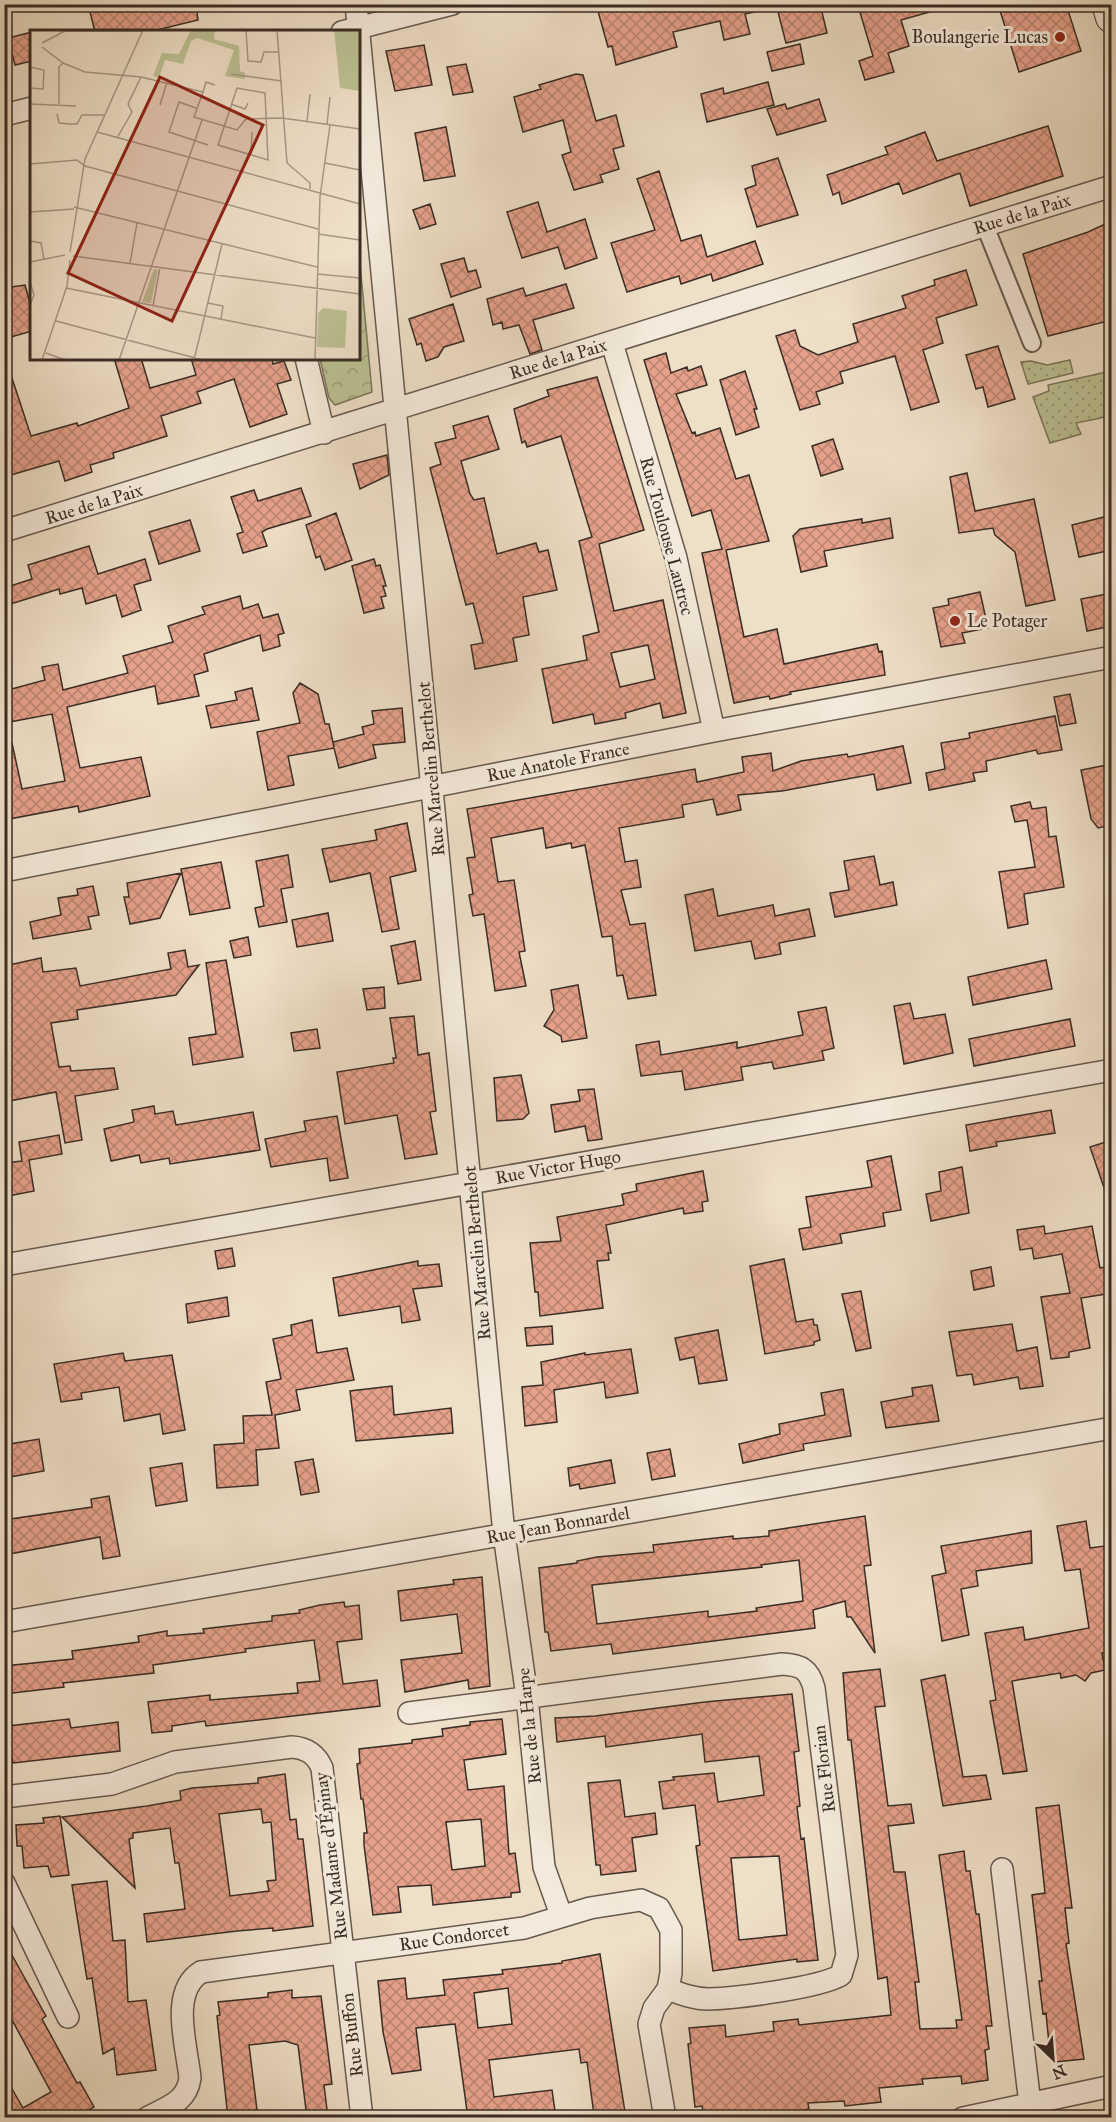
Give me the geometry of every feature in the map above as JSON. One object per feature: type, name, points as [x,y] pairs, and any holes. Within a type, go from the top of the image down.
[{"type":"main road","points":[[1108,4],[1112,17]]},
{"type":"street","name":"Rue Marcelin Berthelot","points":[[350,30],[356,4]]},
{"type":"street","points":[[350,30],[452,4]]},
{"type":"street","points":[[4,115],[30,108]]},
{"type":"street","name":"Rue Marcelin Berthelot","points":[[360,111],[397,409],[504,1534]]},
{"type":"street","name":"Rue de la Paix","points":[[4,531],[1112,186]]},
{"type":"street","points":[[985,226],[1032,343]]},
{"type":"street","name":"Rue Toulouse Lautrec","points":[[612,343],[676,558],[714,731]]},
{"type":"street","points":[[306,360],[324,433]]},
{"type":"street","name":"Rue Anatole France","points":[[4,871],[714,731],[1112,657]]},
{"type":"street","name":"Rue Victor Hugo","points":[[4,1265],[1112,1070]]},
{"type":"street","name":"Rue Jean Bonnardel","points":[[4,1622],[1112,1428]]},
{"type":"street","name":"Rue de la Harpe","points":[[504,1534],[526,1697],[544,1867],[561,1915]]},
{"type":"street","name":"Rue Florian","points":[[409,1713],[782,1664],[800,1666],[807,1670],[812,1678],[847,1954],[841,1975],[823,1984],[708,1999],[668,1989]]},
{"type":"street","name":"Rue Madame d'Épinay","points":[[4,1797],[112,1784],[175,1762],[300,1748],[313,1755],[322,1767],[342,1952]]},
{"type":"street","points":[[1002,1869],[1030,2104]]},
{"type":"street","points":[[4,1883],[68,2017]]},
{"type":"street","name":"Rue Condorcet","points":[[147,2118],[179,2100],[189,2087],[182,2003],[188,1983],[194,1976],[210,1969],[524,1928],[561,1915],[641,1900],[659,1908],[671,1930],[671,1973],[668,1989],[654,2008],[649,2024],[665,2118]]},
{"type":"street","name":"Rue Buffon","points":[[342,1952],[362,2118]]},
{"type":"street","points":[[963,2118],[1112,2086]]},
{"type":"green space","points":[[360,264],[372,392],[335,405],[329,398],[320,360],[360,360]]},
{"type":"green space","points":[[1070,360],[1073,373],[1028,384],[1021,362],[1031,361],[1047,365]]},
{"type":"green space","points":[[1111,371],[1111,416],[1076,423],[1081,434],[1050,443],[1033,397],[1049,391],[1048,385]]},
{"type":"building","points":[[88,4],[196,4],[198,20],[157,30],[94,30]]},
{"type":"building","points":[[596,4],[645,4],[646,10],[666,4],[758,4],[759,11],[745,14],[750,34],[724,40],[720,21],[673,32],[677,47],[616,65],[612,46],[608,47]]},
{"type":"building","points":[[776,4],[820,4],[827,33],[786,43]]},
{"type":"building","points":[[876,4],[936,4],[937,10],[901,20],[909,46],[888,53],[894,72],[865,80],[859,61],[873,56],[859,9]]},
{"type":"building","points":[[998,4],[1066,4],[1081,51],[1019,72]]},
{"type":"building","points":[[30,32],[30,61],[15,65],[8,38]]},
{"type":"building","points":[[800,44],[804,64],[772,71],[767,52]]},
{"type":"building","points":[[424,45],[432,85],[395,91],[386,51]]},
{"type":"building","points":[[466,64],[473,92],[453,95],[447,67]]},
{"type":"building","points":[[576,74],[583,75],[596,121],[616,115],[624,146],[613,149],[619,169],[600,175],[603,182],[574,190],[562,155],[571,152],[563,120],[523,132],[514,97],[541,89],[539,85]]},
{"type":"building","points":[[768,82],[774,105],[707,122],[701,94],[723,88],[724,94]]},
{"type":"building","points":[[819,99],[826,121],[777,135],[767,109],[785,104],[787,109]]},
{"type":"building","points":[[1048,126],[1063,176],[970,206],[960,173],[903,194],[899,183],[842,204],[839,192],[833,195],[827,175],[888,154],[885,147],[925,132],[937,161]]},
{"type":"building","points":[[446,127],[455,176],[424,181],[415,133]]},
{"type":"building","points":[[778,158],[798,215],[757,227],[745,189],[756,185],[752,166]]},
{"type":"building","points":[[659,171],[681,241],[701,235],[707,257],[755,241],[763,264],[713,281],[711,274],[681,284],[679,276],[627,292],[611,243],[655,230],[637,179]]},
{"type":"building","points":[[538,202],[547,232],[585,219],[597,258],[565,269],[558,247],[522,258],[507,212]]},
{"type":"building","points":[[430,204],[436,224],[420,229],[413,210]]},
{"type":"building","points":[[1112,221],[1112,320],[1048,336],[1023,254],[1088,232]]},
{"type":"building","points":[[464,258],[468,272],[476,270],[481,287],[451,297],[441,264]]},
{"type":"building","points":[[966,270],[977,305],[936,318],[943,343],[923,350],[939,402],[911,410],[895,356],[840,372],[843,383],[816,392],[820,404],[800,410],[776,336],[795,330],[800,346],[818,355],[858,342],[853,324],[906,308],[902,296],[935,285],[934,280]]},
{"type":"building","points":[[566,284],[574,308],[533,320],[542,350],[530,354],[519,325],[503,329],[502,322],[493,325],[487,299],[523,288],[526,296]]},
{"type":"building","points":[[25,285],[30,304],[30,332],[4,339],[4,288]]},
{"type":"building","points":[[453,304],[464,341],[444,347],[438,357],[426,361],[421,343],[417,345],[409,319]]},
{"type":"building","points":[[998,346],[1015,399],[988,407],[983,387],[976,389],[966,355]]},
{"type":"building","points":[[666,353],[671,373],[687,367],[688,371],[701,366],[707,385],[676,394],[692,433],[695,432],[696,436],[720,428],[736,479],[749,475],[769,541],[726,550],[744,637],[777,629],[784,664],[877,644],[879,652],[882,651],[885,675],[790,692],[791,694],[770,699],[769,696],[734,703],[702,553],[722,549],[711,510],[692,516],[644,360]]},
{"type":"building","points":[[115,360],[142,360],[150,388],[196,375],[192,360],[272,360],[273,364],[284,361],[291,380],[277,384],[287,414],[250,427],[234,379],[197,392],[201,403],[161,416],[167,436],[113,453],[114,458],[90,465],[92,472],[65,481],[59,461],[4,477],[4,367],[8,366],[31,436],[77,423],[78,426],[129,408]]},
{"type":"building","points":[[745,371],[757,409],[754,409],[759,427],[736,435],[720,380]]},
{"type":"building","points":[[597,377],[644,530],[599,544],[614,611],[663,600],[686,713],[663,718],[660,703],[625,713],[626,718],[595,724],[593,714],[553,723],[542,669],[587,660],[583,636],[599,632],[579,541],[592,537],[561,436],[527,447],[525,441],[522,443],[514,409],[549,396],[547,390]],"holes":[[[648,645],[655,679],[620,687],[611,653]]]},
{"type":"building","points":[[488,416],[499,449],[461,461],[470,494],[474,500],[484,498],[497,554],[536,543],[539,552],[548,550],[557,590],[523,597],[529,635],[513,638],[517,661],[475,669],[471,645],[483,643],[473,603],[466,605],[430,468],[441,464],[435,443],[456,438],[453,426]]},
{"type":"building","points":[[833,439],[843,469],[821,476],[812,446]]},
{"type":"building","points":[[387,455],[389,475],[360,489],[353,464]]},
{"type":"building","points":[[967,473],[975,511],[1034,499],[1055,600],[1026,606],[1015,552],[995,535],[993,528],[959,533],[950,477]]},
{"type":"building","points":[[301,488],[311,516],[267,529],[262,532],[267,546],[243,553],[237,534],[243,532],[231,497],[254,490],[258,501]]},
{"type":"building","points":[[336,513],[352,560],[325,570],[320,556],[316,558],[306,525]]},
{"type":"building","points":[[1108,516],[1112,550],[1079,557],[1072,525]]},
{"type":"building","points":[[890,518],[893,538],[824,551],[827,566],[801,572],[793,536],[800,529],[862,519],[862,523]]},
{"type":"building","points":[[190,520],[200,551],[159,564],[149,532]]},
{"type":"building","points":[[89,546],[98,574],[145,559],[151,580],[134,585],[141,610],[122,617],[116,595],[86,604],[82,588],[60,594],[59,589],[4,606],[4,588],[32,579],[28,565]]},
{"type":"building","points":[[374,559],[376,566],[380,565],[386,586],[383,586],[386,596],[381,597],[384,608],[364,613],[352,566]]},
{"type":"building","points":[[980,592],[988,628],[962,633],[965,643],[941,647],[933,608],[949,605],[948,599]]},
{"type":"building","points":[[1112,593],[1112,626],[1087,631],[1081,599]]},
{"type":"building","points":[[240,596],[243,609],[258,604],[263,618],[278,614],[284,633],[278,635],[280,646],[263,651],[260,635],[204,654],[208,671],[194,675],[199,696],[158,704],[155,686],[67,707],[80,768],[141,757],[150,796],[79,812],[78,806],[4,820],[4,744],[12,743],[22,789],[65,781],[52,714],[4,723],[4,691],[45,680],[42,667],[58,664],[63,690],[128,673],[123,656],[173,642],[168,626],[205,614],[202,607]]},
{"type":"building","points":[[300,683],[318,694],[325,724],[329,724],[334,747],[333,742],[364,734],[362,727],[374,724],[372,711],[402,708],[405,742],[373,745],[376,758],[339,768],[334,748],[288,756],[294,785],[268,790],[257,732],[300,723],[293,693]]},
{"type":"building","points":[[252,688],[259,720],[211,728],[206,706],[237,700],[235,692]]},
{"type":"building","points":[[1070,694],[1076,723],[1060,726],[1054,697]]},
{"type":"building","points":[[1055,716],[1062,750],[1038,754],[1036,750],[986,761],[987,771],[973,773],[975,781],[929,790],[926,773],[945,769],[941,743],[970,738],[969,733]]},
{"type":"building","points":[[903,746],[911,783],[877,790],[874,774],[782,791],[738,795],[741,810],[717,815],[713,799],[682,805],[684,817],[619,828],[625,862],[637,860],[641,887],[621,890],[630,925],[645,923],[656,995],[628,999],[623,975],[617,976],[612,936],[602,937],[585,845],[572,848],[571,843],[546,848],[543,828],[491,838],[498,882],[514,880],[525,951],[519,952],[526,986],[495,991],[484,914],[473,916],[469,895],[473,894],[467,858],[475,857],[467,809],[695,769],[697,782],[744,772],[742,757],[771,753],[773,771],[801,761],[847,754],[848,757]]},
{"type":"building","points":[[1112,764],[1112,825],[1098,828],[1091,819],[1081,770]]},
{"type":"building","points":[[1030,802],[1032,809],[1046,807],[1049,837],[1056,836],[1064,887],[1024,894],[1028,924],[1008,928],[999,872],[1035,867],[1027,820],[1015,822],[1011,806]]},
{"type":"building","points":[[407,823],[416,871],[390,877],[399,929],[382,932],[370,873],[330,882],[322,849],[377,840],[375,830]]},
{"type":"building","points":[[288,855],[293,887],[281,889],[287,922],[259,927],[255,908],[264,906],[256,861]]},
{"type":"building","points":[[874,856],[880,885],[893,882],[897,905],[835,917],[830,893],[849,890],[844,861]]},
{"type":"building","points":[[221,862],[230,908],[190,915],[181,869]]},
{"type":"building","points":[[181,873],[160,918],[130,924],[124,897],[129,897],[127,883]]},
{"type":"building","points":[[93,886],[99,915],[88,917],[91,929],[33,939],[30,922],[61,915],[58,898],[78,895],[77,889]]},
{"type":"building","points":[[713,889],[718,916],[773,905],[775,916],[809,909],[815,936],[779,943],[781,954],[755,959],[751,941],[695,951],[685,895]]},
{"type":"building","points":[[328,913],[333,941],[297,947],[292,920]]},
{"type":"building","points":[[248,937],[251,955],[234,958],[230,941]]},
{"type":"building","points":[[415,941],[421,980],[398,984],[391,946]]},
{"type":"building","points":[[185,950],[188,967],[199,965],[176,995],[77,1010],[78,1019],[51,1023],[59,1067],[70,1066],[71,1071],[114,1068],[118,1089],[75,1096],[82,1140],[65,1143],[56,1092],[4,1102],[4,966],[41,958],[43,972],[76,968],[80,986],[171,969],[168,953]]},
{"type":"building","points":[[226,960],[243,1057],[193,1065],[189,1038],[216,1034],[206,963]]},
{"type":"building","points":[[1046,960],[1052,989],[973,1005],[968,977]]},
{"type":"building","points":[[578,985],[587,1038],[562,1042],[561,1036],[544,1026],[554,1010],[551,990]]},
{"type":"building","points":[[384,987],[385,1008],[367,1010],[363,989]]},
{"type":"building","points":[[910,1003],[914,1019],[945,1014],[953,1053],[904,1064],[894,1006]]},
{"type":"building","points":[[826,1007],[834,1048],[822,1051],[824,1060],[774,1069],[772,1062],[741,1067],[743,1080],[685,1090],[682,1071],[641,1076],[636,1045],[659,1041],[661,1055],[737,1042],[737,1048],[803,1035],[798,1012]]},
{"type":"building","points":[[414,1016],[418,1055],[429,1053],[436,1111],[430,1112],[437,1154],[405,1159],[397,1115],[345,1124],[337,1072],[394,1063],[393,1058],[396,1058],[390,1018]]},
{"type":"building","points":[[1070,1019],[1075,1046],[974,1066],[969,1039]]},
{"type":"building","points":[[317,1029],[320,1048],[294,1051],[291,1033]]},
{"type":"building","points":[[521,1075],[529,1113],[523,1119],[497,1121],[494,1078]]},
{"type":"building","points":[[594,1089],[602,1139],[588,1141],[585,1126],[555,1132],[551,1105],[580,1101],[578,1090]]},
{"type":"building","points":[[154,1106],[155,1114],[173,1111],[176,1125],[253,1112],[260,1150],[170,1164],[169,1158],[141,1163],[139,1155],[111,1161],[104,1129],[134,1122],[132,1110]]},
{"type":"building","points":[[1051,1110],[1055,1133],[996,1142],[997,1146],[970,1151],[966,1125]]},
{"type":"building","points":[[337,1116],[348,1178],[330,1181],[327,1158],[271,1167],[265,1139],[306,1131],[304,1121]]},
{"type":"building","points":[[59,1135],[62,1154],[29,1160],[34,1191],[8,1196],[5,1163],[22,1161],[19,1142]]},
{"type":"building","points":[[1112,1140],[1112,1201],[1109,1202],[1090,1147]]},
{"type":"building","points":[[891,1156],[901,1210],[883,1213],[885,1226],[840,1234],[842,1243],[803,1250],[799,1229],[811,1227],[806,1197],[872,1187],[867,1161]]},
{"type":"building","points":[[962,1167],[969,1213],[931,1221],[926,1194],[941,1191],[939,1172]]},
{"type":"building","points":[[703,1171],[708,1201],[702,1202],[703,1211],[684,1214],[683,1208],[606,1225],[611,1253],[608,1253],[609,1260],[597,1261],[603,1308],[540,1316],[530,1243],[561,1241],[557,1217],[624,1205],[622,1194],[637,1191],[636,1184]]},
{"type":"building","points":[[1044,1226],[1045,1234],[1092,1226],[1100,1268],[1112,1266],[1112,1293],[1081,1298],[1090,1348],[1069,1352],[1069,1357],[1051,1359],[1041,1297],[1070,1293],[1062,1254],[1034,1259],[1032,1248],[1020,1250],[1017,1230]]},
{"type":"building","points":[[232,1248],[235,1266],[218,1269],[215,1251]]},
{"type":"building","points":[[784,1259],[796,1322],[813,1319],[814,1325],[817,1325],[820,1340],[814,1342],[814,1345],[765,1354],[750,1266]]},
{"type":"building","points":[[418,1261],[418,1266],[439,1264],[442,1286],[413,1289],[420,1320],[402,1323],[400,1306],[339,1316],[333,1278]]},
{"type":"building","points":[[991,1267],[994,1286],[974,1290],[971,1271]]},
{"type":"building","points":[[861,1291],[871,1348],[856,1351],[842,1294]]},
{"type":"building","points":[[227,1297],[229,1316],[188,1323],[186,1304]]},
{"type":"building","points":[[312,1320],[317,1353],[347,1348],[354,1380],[296,1390],[300,1410],[275,1415],[279,1448],[256,1450],[258,1485],[217,1488],[214,1445],[244,1443],[243,1416],[272,1415],[266,1382],[281,1379],[273,1339],[292,1335],[291,1325]]},
{"type":"building","points":[[1012,1324],[1017,1351],[1037,1347],[1043,1386],[1020,1389],[1018,1377],[974,1385],[972,1374],[957,1376],[949,1332]]},
{"type":"building","points":[[552,1326],[553,1344],[527,1346],[525,1328]]},
{"type":"building","points":[[718,1330],[727,1380],[699,1384],[694,1357],[680,1360],[675,1338]]},
{"type":"building","points":[[631,1349],[638,1393],[606,1398],[604,1382],[554,1390],[557,1422],[525,1426],[522,1387],[543,1385],[541,1362],[585,1353],[585,1355]]},
{"type":"building","points":[[123,1353],[125,1361],[172,1355],[185,1430],[163,1434],[160,1414],[124,1421],[119,1387],[81,1393],[82,1399],[61,1402],[54,1364]]},
{"type":"building","points":[[932,1385],[939,1421],[886,1428],[881,1402],[913,1396],[912,1388]]},
{"type":"building","points":[[392,1386],[394,1415],[451,1408],[453,1433],[356,1441],[350,1391]]},
{"type":"building","points":[[843,1389],[851,1436],[803,1444],[804,1450],[743,1463],[739,1444],[780,1434],[779,1424],[825,1415],[821,1393]]},
{"type":"building","points":[[39,1439],[44,1471],[4,1478],[4,1445]]},
{"type":"building","points":[[670,1449],[675,1476],[652,1480],[647,1453]]},
{"type":"building","points":[[313,1459],[319,1492],[301,1495],[295,1462]]},
{"type":"building","points":[[611,1460],[615,1483],[580,1489],[579,1484],[570,1486],[568,1468]]},
{"type":"building","points":[[182,1463],[187,1501],[156,1506],[150,1468]]},
{"type":"building","points":[[109,1496],[120,1556],[103,1559],[100,1537],[4,1555],[4,1520],[92,1507],[91,1499]]},
{"type":"building","points":[[865,1516],[871,1565],[864,1566],[875,1653],[851,1617],[847,1617],[845,1601],[813,1610],[815,1628],[613,1654],[611,1644],[551,1651],[548,1632],[545,1632],[539,1568],[577,1563],[577,1561],[597,1557],[654,1552],[653,1545],[733,1536],[733,1539],[769,1536],[769,1531]],"holes":[[[799,1560],[803,1601],[756,1608],[757,1611],[708,1617],[708,1611],[597,1624],[592,1585],[762,1567],[761,1565]]]},
{"type":"building","points":[[1086,1521],[1090,1548],[1105,1546],[1111,1579],[1106,1580],[1112,1620],[1112,1651],[1102,1653],[1105,1670],[1091,1673],[1085,1681],[1076,1675],[1061,1678],[1060,1673],[1012,1681],[1027,1771],[1003,1774],[990,1701],[996,1700],[985,1633],[1023,1627],[1025,1640],[1089,1628],[1080,1569],[1065,1571],[1057,1526]]},
{"type":"building","points":[[1031,1531],[1032,1563],[976,1571],[978,1586],[961,1589],[969,1635],[942,1641],[932,1576],[946,1573],[941,1546]]},
{"type":"building","points":[[482,1577],[490,1686],[469,1689],[468,1680],[405,1692],[401,1660],[462,1653],[457,1614],[401,1621],[398,1591],[454,1584],[453,1580]]},
{"type":"building","points":[[344,1602],[345,1607],[359,1605],[362,1639],[337,1642],[343,1684],[377,1680],[380,1706],[206,1726],[205,1721],[172,1726],[172,1731],[152,1733],[148,1702],[210,1695],[210,1700],[298,1693],[297,1683],[320,1681],[314,1640],[153,1665],[154,1673],[63,1683],[64,1687],[4,1694],[4,1666],[73,1659],[72,1651],[139,1642],[138,1636],[167,1631],[167,1636],[204,1633],[203,1629],[272,1621],[272,1616],[300,1613],[299,1610]]},
{"type":"building","points":[[880,1669],[885,1706],[875,1707],[888,1806],[911,1804],[914,1823],[888,1826],[894,1872],[905,1872],[919,1982],[915,1982],[920,2029],[957,2028],[956,2020],[962,2020],[939,1855],[964,1851],[966,1871],[970,1871],[976,1914],[979,1914],[992,2026],[986,2026],[989,2049],[985,2050],[988,2080],[962,2084],[961,2076],[922,2079],[923,2084],[879,2088],[881,2102],[845,2106],[844,2101],[808,2103],[809,2109],[799,2111],[741,2118],[704,2118],[702,2106],[695,2107],[688,2044],[691,2043],[689,2028],[725,2025],[726,2037],[774,2031],[773,2022],[798,2019],[799,2025],[891,2015],[887,1977],[878,1979],[851,1740],[848,1740],[843,1673]]},
{"type":"building","points":[[945,1675],[963,1777],[986,1775],[991,1799],[943,1806],[921,1680]]},
{"type":"building","points":[[792,1694],[799,1751],[794,1752],[800,1806],[797,1807],[801,1839],[804,1838],[818,1960],[797,1962],[797,1959],[713,1971],[696,1846],[700,1845],[695,1805],[663,1809],[659,1782],[674,1780],[673,1777],[714,1773],[718,1802],[764,1795],[759,1756],[705,1762],[702,1734],[606,1747],[605,1736],[557,1742],[555,1718],[595,1716]],"holes":[[[779,1856],[787,1935],[739,1940],[731,1858]]]},
{"type":"building","points":[[69,1719],[71,1728],[118,1722],[120,1751],[13,1763],[11,1752],[4,1753],[4,1737],[10,1736],[8,1726]]},
{"type":"building","points":[[502,1719],[506,1754],[464,1760],[468,1790],[504,1786],[509,1854],[515,1853],[520,1892],[511,1893],[511,1897],[433,1905],[431,1885],[398,1887],[401,1912],[373,1915],[364,1845],[364,1833],[367,1833],[357,1764],[360,1763],[359,1749],[412,1743],[412,1740],[443,1736],[442,1729],[470,1725],[470,1722]],"holes":[[[481,1819],[485,1866],[452,1870],[446,1822]]]},
{"type":"building","points":[[285,1774],[290,1820],[296,1819],[298,1839],[303,1839],[313,1926],[273,1931],[273,1928],[237,1931],[147,1942],[144,1914],[185,1909],[179,1863],[175,1863],[170,1828],[133,1833],[133,1838],[129,1839],[135,1888],[62,1817],[181,1800],[180,1791],[258,1783],[258,1778]],"holes":[[[261,1809],[263,1823],[271,1822],[276,1880],[267,1881],[269,1891],[230,1896],[219,1814]]]},
{"type":"building","points":[[620,1780],[625,1817],[655,1813],[657,1834],[632,1838],[636,1871],[601,1875],[600,1865],[596,1865],[588,1783]]},
{"type":"building","points":[[1059,1805],[1072,1908],[1065,1908],[1069,1943],[1066,1944],[1084,2059],[1055,2062],[1054,2043],[1049,2044],[1046,2013],[1043,2014],[1039,1981],[1042,1981],[1032,1895],[1045,1893],[1036,1808]]},
{"type":"building","points":[[60,1816],[69,1875],[51,1877],[48,1866],[24,1868],[22,1846],[17,1846],[16,1825],[44,1823],[43,1818]]},
{"type":"building","points":[[107,1881],[113,1941],[125,1940],[128,2002],[146,2000],[156,2070],[117,2075],[114,2048],[103,2054],[92,1978],[87,1979],[72,1885]]},
{"type":"building","points":[[4,1941],[46,2016],[42,2019],[77,2083],[80,2082],[94,2107],[75,2118],[4,2118],[4,2075],[23,2108],[51,2092],[4,2005]]},
{"type":"building","points":[[600,1954],[625,2112],[594,2115],[587,2062],[581,2063],[579,2049],[489,2060],[494,2097],[552,2090],[556,2118],[468,2118],[455,2024],[416,2028],[421,2070],[392,2074],[383,2032],[378,1981],[405,1978],[407,1999],[445,1995],[443,1980],[503,1974],[502,1970],[562,1963],[562,1961]],"holes":[[[508,1988],[512,2024],[478,2028],[474,1993]]]},
{"type":"building","points":[[292,1990],[292,1998],[321,1996],[332,2084],[324,2085],[328,2118],[307,2118],[298,2045],[285,2041],[249,2045],[258,2118],[228,2118],[217,2016],[220,2015],[218,2002],[268,1997],[268,1993]]},
{"type":"place","name":"Boulangerie Lucas","points":[[1060,37]]},
{"type":"place","name":"Le Potager","points":[[955,621]]}]
